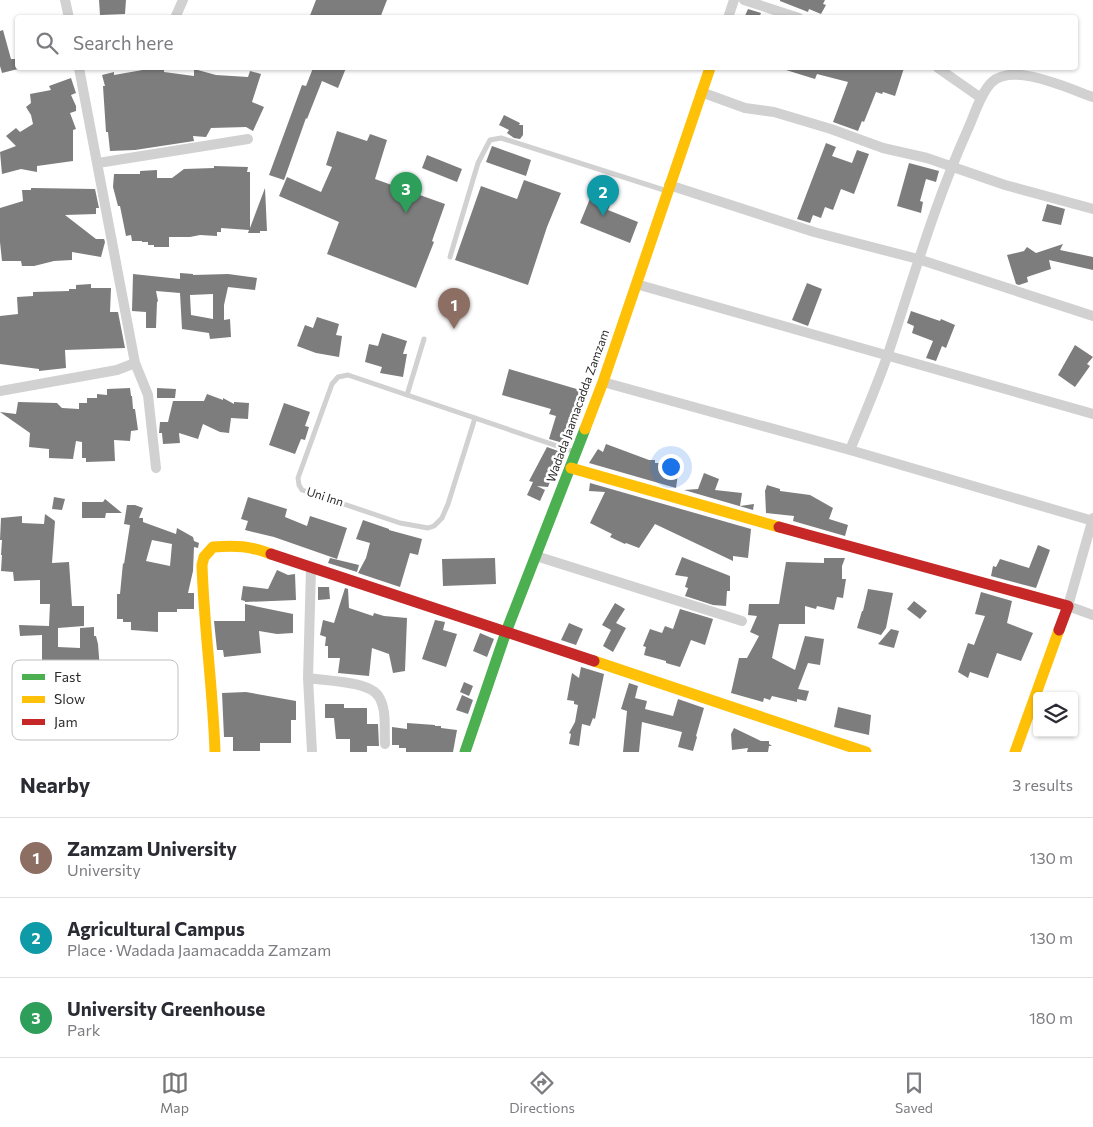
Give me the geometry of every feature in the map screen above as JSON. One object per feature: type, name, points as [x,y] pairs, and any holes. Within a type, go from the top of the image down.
[{"type":"street","points":[[65,0],[68,15]]},
{"type":"street","points":[[176,15],[183,0]]},
{"type":"street","points":[[729,15],[734,0]]},
{"type":"street","points":[[744,0],[790,15]]},
{"type":"street","points":[[79,70],[135,363],[148,395],[156,468]]},
{"type":"street","name":"Wadada Jaamacadda Zamzam","points":[[465,752],[506,632],[603,382],[709,70]]},
{"type":"street","points":[[941,70],[981,98]]},
{"type":"street","points":[[850,450],[887,356],[918,259],[951,166],[981,98],[992,82],[1009,75],[1041,78],[1093,97]]},
{"type":"street","points":[[701,92],[745,108],[774,112],[831,129],[883,148],[926,158],[1005,185],[1093,209]]},
{"type":"street","points":[[98,164],[248,139]]},
{"type":"street","points":[[668,188],[814,232],[918,259],[1093,316]]},
{"type":"street","points":[[636,284],[1093,414]]},
{"type":"street","points":[[0,391],[117,370],[135,363]]},
{"type":"street","points":[[603,382],[850,450],[1093,520],[1068,606],[1015,752]]},
{"type":"street","points":[[570,468],[892,560],[1068,606],[1093,615]]},
{"type":"street","points":[[215,752],[213,701],[204,616],[202,565],[204,557],[213,547],[234,545],[252,547],[866,752]]},
{"type":"street","points":[[536,556],[742,621]]},
{"type":"street","points":[[311,568],[308,678],[312,752]]},
{"type":"street","points":[[308,678],[364,686],[379,696],[384,709],[385,744]]},
{"type":"lane","points":[[450,257],[478,163],[490,140],[501,138],[668,188]]},
{"type":"lane","points":[[407,394],[424,339]]},
{"type":"lane","name":"Uni Inn","points":[[475,418],[448,504],[442,518],[434,526],[428,528],[400,523],[302,490],[299,485],[298,478],[332,384],[338,376],[348,375],[407,394],[577,453]]},
{"type":"building","points":[[99,0],[126,0],[125,14],[100,15]]},
{"type":"building","points":[[316,0],[387,0],[381,15],[310,15]]},
{"type":"building","points":[[780,0],[825,0],[823,4],[826,5],[821,14],[809,9],[808,12]]},
{"type":"building","points":[[748,9],[761,13],[760,15],[745,15]]},
{"type":"building","points":[[3,30],[11,59],[15,59],[15,70],[2,73],[0,66],[0,31]]},
{"type":"building","points":[[143,70],[164,70],[164,72],[194,76],[194,70],[198,70],[216,75],[248,77],[250,71],[261,74],[252,102],[264,107],[253,131],[246,127],[211,128],[206,137],[193,136],[194,141],[135,150],[110,151],[108,132],[106,132],[103,86],[105,86],[102,75],[114,72],[114,75]]},
{"type":"building","points":[[312,70],[345,70],[338,88],[322,81],[306,118],[284,180],[269,175],[302,85],[306,86]]},
{"type":"building","points":[[786,70],[903,70],[895,96],[876,92],[864,122],[862,121],[858,131],[833,122],[848,82],[817,74],[815,79]]},
{"type":"building","points":[[71,78],[76,93],[71,95],[76,111],[70,113],[76,129],[73,130],[73,161],[37,166],[37,172],[21,169],[2,174],[0,152],[16,146],[6,136],[16,128],[20,132],[33,124],[31,115],[26,107],[31,103],[30,94],[51,90],[49,86]]},
{"type":"building","points":[[504,115],[520,123],[519,125],[523,125],[523,135],[520,139],[514,138],[507,133],[509,130],[499,125]]},
{"type":"building","points":[[337,131],[367,141],[370,134],[387,140],[375,179],[445,204],[432,241],[434,242],[416,288],[327,254],[339,222],[279,196],[287,177],[321,192],[332,167],[326,165]]},
{"type":"building","points":[[826,143],[836,147],[832,156],[852,163],[857,150],[869,154],[854,194],[841,189],[833,210],[825,207],[821,218],[813,215],[810,223],[797,219]]},
{"type":"building","points":[[492,146],[531,160],[526,176],[486,162]]},
{"type":"building","points":[[427,155],[462,169],[457,182],[422,168]]},
{"type":"building","points":[[909,163],[939,171],[936,182],[926,179],[920,201],[923,202],[921,213],[897,206]]},
{"type":"building","points":[[214,166],[248,167],[247,172],[250,172],[250,228],[265,188],[267,231],[248,233],[249,230],[221,228],[221,232],[217,232],[217,236],[169,237],[169,247],[154,247],[154,245],[148,245],[148,242],[132,241],[131,235],[126,236],[120,206],[118,206],[113,187],[114,174],[140,174],[140,171],[157,170],[157,178],[172,178],[184,169],[214,168]]},
{"type":"building","points":[[598,179],[618,187],[608,210],[638,222],[630,243],[580,223]]},
{"type":"building","points":[[524,180],[561,193],[547,227],[528,285],[455,260],[481,186],[517,199]]},
{"type":"building","points":[[31,188],[95,189],[99,208],[96,208],[96,214],[65,215],[96,239],[104,239],[101,257],[72,252],[72,260],[54,261],[34,266],[22,266],[21,261],[2,261],[0,208],[23,201],[22,190],[31,190]]},
{"type":"building","points":[[1047,204],[1065,209],[1061,225],[1042,221]]},
{"type":"building","points":[[1063,244],[1060,250],[1093,257],[1093,270],[1049,260],[1051,269],[1027,277],[1028,282],[1016,284],[1007,255],[1024,251],[1027,247],[1036,253]]},
{"type":"building","points":[[180,273],[193,275],[228,274],[257,278],[255,290],[228,287],[224,305],[224,320],[230,319],[231,337],[210,339],[209,333],[182,329],[180,293],[156,291],[158,301],[156,328],[146,328],[146,312],[132,311],[133,274],[180,279]],"holes":[[[213,294],[213,319],[191,315],[190,295]]]},
{"type":"building","points":[[807,283],[822,289],[808,326],[792,320]]},
{"type":"building","points":[[91,284],[91,288],[111,288],[110,312],[118,312],[125,348],[65,350],[66,368],[39,371],[39,369],[0,364],[0,316],[18,314],[17,297],[33,296],[33,292],[69,291],[69,289],[76,289],[76,285]]},
{"type":"building","points":[[911,311],[955,325],[946,348],[942,346],[936,361],[926,358],[933,341],[912,333],[914,326],[907,323]]},
{"type":"building","points":[[317,317],[339,324],[336,335],[342,336],[339,357],[316,353],[297,346],[305,325],[313,328]]},
{"type":"building","points":[[382,333],[407,341],[403,354],[407,354],[403,377],[380,373],[382,367],[365,362],[369,344],[378,346]]},
{"type":"building","points":[[1075,345],[1093,357],[1087,364],[1090,366],[1075,387],[1058,375]]},
{"type":"building","points":[[509,369],[580,390],[563,443],[549,439],[556,416],[549,414],[551,409],[502,395]]},
{"type":"building","points":[[130,388],[138,430],[131,431],[130,441],[114,440],[115,461],[86,462],[86,458],[82,458],[82,442],[76,441],[73,459],[49,458],[49,449],[29,447],[30,433],[0,412],[16,414],[18,402],[57,403],[62,408],[79,409],[79,403],[87,403],[87,398],[97,398],[97,394],[107,395],[107,389]]},
{"type":"building","points":[[157,388],[176,389],[175,398],[157,398]]},
{"type":"building","points":[[207,394],[223,400],[223,398],[234,404],[234,402],[249,403],[248,419],[231,418],[229,433],[220,432],[203,424],[198,439],[179,433],[180,443],[163,444],[162,433],[159,433],[160,422],[168,422],[173,401],[204,401]]},
{"type":"building","points":[[284,403],[310,412],[305,426],[309,427],[305,440],[301,439],[295,454],[269,445]]},
{"type":"building","points":[[606,444],[649,460],[655,460],[655,463],[668,463],[668,465],[679,467],[676,488],[589,463],[598,449],[603,452]]},
{"type":"building","points":[[547,447],[561,452],[548,487],[537,486],[545,490],[540,501],[527,495],[533,482],[529,481]]},
{"type":"building","points":[[704,473],[719,479],[715,490],[742,493],[740,506],[754,504],[753,510],[684,490],[698,489]]},
{"type":"building","points":[[590,483],[751,529],[748,558],[733,556],[733,561],[655,524],[639,548],[610,537],[612,534],[590,523],[605,492],[589,491]]},
{"type":"building","points":[[767,485],[780,489],[780,491],[810,495],[833,508],[829,519],[848,525],[845,536],[793,521],[794,516],[766,513],[765,491]]},
{"type":"building","points":[[54,497],[65,499],[62,510],[52,509]]},
{"type":"building","points":[[248,497],[287,509],[285,517],[307,526],[310,516],[347,528],[337,559],[274,537],[245,530],[248,521],[241,519]]},
{"type":"building","points":[[105,499],[122,513],[106,513],[105,518],[82,518],[82,502],[103,502]]},
{"type":"building","points":[[127,505],[135,505],[143,508],[139,518],[143,518],[143,522],[176,534],[177,528],[193,537],[194,541],[199,543],[198,548],[194,547],[193,571],[188,593],[194,593],[194,609],[177,609],[177,612],[158,612],[158,632],[131,630],[131,622],[123,622],[123,619],[117,619],[117,594],[120,594],[130,525],[124,524]],"holes":[[[152,540],[172,544],[170,566],[146,561]]]},
{"type":"building","points":[[45,514],[55,521],[52,563],[69,562],[72,606],[84,606],[84,626],[58,628],[58,647],[80,648],[80,628],[94,627],[99,660],[42,660],[42,635],[20,636],[19,625],[49,626],[50,604],[40,604],[40,580],[14,581],[13,572],[1,571],[1,518],[22,516],[22,523],[44,524]]},
{"type":"building","points":[[363,520],[389,530],[422,539],[418,555],[410,553],[400,587],[358,573],[366,558],[370,543],[356,539]]},
{"type":"building","points":[[1038,545],[1050,550],[1036,588],[991,576],[993,566],[996,567],[1000,559],[1029,568]]},
{"type":"building","points":[[682,557],[730,576],[730,591],[727,591],[726,606],[713,605],[685,596],[688,588],[685,587],[688,577],[675,575]]},
{"type":"building","points":[[330,558],[359,565],[357,572],[328,563]]},
{"type":"building","points":[[495,558],[496,584],[443,586],[442,559]]},
{"type":"building","points":[[824,558],[845,558],[842,566],[842,579],[846,579],[843,598],[837,597],[834,610],[817,606],[816,609],[805,606],[805,624],[779,624],[772,658],[795,670],[805,636],[824,639],[820,665],[808,663],[798,689],[809,691],[806,701],[797,699],[797,702],[772,696],[770,700],[764,698],[763,702],[731,693],[739,658],[747,658],[759,636],[750,632],[757,616],[748,615],[749,604],[779,604],[786,562],[824,563]]},
{"type":"building","points":[[277,570],[288,575],[295,574],[296,600],[245,602],[241,600],[243,586],[268,589]]},
{"type":"building","points":[[318,587],[329,587],[330,599],[318,600]]},
{"type":"building","points":[[345,588],[348,589],[349,608],[373,616],[374,613],[407,618],[405,671],[393,673],[389,654],[372,648],[369,676],[338,673],[340,658],[328,658],[328,646],[325,646],[326,637],[320,635],[323,620],[334,623]]},
{"type":"building","points":[[868,589],[893,593],[886,628],[881,635],[857,628]]},
{"type":"building","points":[[981,592],[1012,601],[1007,623],[1033,633],[1021,661],[997,653],[988,678],[970,672],[968,678],[958,672],[968,643],[974,645],[985,616],[975,614]]},
{"type":"building","points":[[914,601],[927,611],[920,619],[907,609]]},
{"type":"building","points":[[615,603],[625,609],[616,623],[626,628],[613,652],[603,646],[611,630],[602,625]]},
{"type":"building","points":[[245,604],[293,614],[293,633],[277,634],[259,631],[261,653],[224,657],[223,650],[217,650],[214,621],[245,621]]},
{"type":"building","points":[[680,609],[713,619],[705,645],[691,640],[680,667],[644,655],[646,647],[643,646],[650,629],[662,633],[665,626],[673,629]]},
{"type":"building","points":[[435,620],[445,622],[443,630],[457,634],[446,667],[422,659]]},
{"type":"building","points":[[569,623],[583,629],[576,645],[561,640]]},
{"type":"building","points":[[891,629],[899,631],[894,648],[878,644]]},
{"type":"building","points":[[480,633],[494,639],[487,657],[473,651]]},
{"type":"building","points":[[581,667],[604,674],[595,719],[593,718],[590,726],[582,724],[579,746],[569,744],[571,734],[569,733],[575,722],[578,705],[574,704],[574,701],[567,700],[572,673],[579,678]]},
{"type":"building","points":[[464,682],[473,686],[469,696],[460,692]]},
{"type":"building","points":[[629,683],[638,686],[635,698],[647,701],[645,709],[673,716],[678,699],[704,708],[693,751],[678,747],[682,732],[642,722],[639,752],[623,752],[627,711],[621,709]]},
{"type":"building","points":[[246,692],[296,701],[296,720],[291,720],[291,743],[260,743],[260,751],[233,751],[233,737],[224,737],[222,693]]},
{"type":"building","points":[[462,695],[473,700],[468,714],[456,710]]},
{"type":"building","points":[[325,704],[344,704],[344,708],[367,708],[367,724],[378,724],[379,746],[367,746],[367,752],[350,752],[350,739],[336,739],[334,718],[325,718]]},
{"type":"building","points":[[838,707],[871,715],[869,735],[834,727]]},
{"type":"building","points":[[407,723],[435,725],[441,726],[441,728],[457,730],[453,752],[406,752],[406,748],[392,745],[392,727],[407,729]]},
{"type":"building","points":[[734,728],[761,741],[769,741],[769,744],[772,746],[769,746],[768,752],[747,752],[748,748],[732,750],[731,734]]},
{"type":"traffic: fast","points":[[465,752],[506,632],[585,429]]},
{"type":"traffic: slow","points":[[585,429],[603,382],[709,70]]},
{"type":"traffic: slow","points":[[571,468],[779,527]]},
{"type":"traffic: slow","points":[[215,752],[203,589],[202,565],[204,557],[213,547],[221,546],[256,549],[271,554]]},
{"type":"traffic: slow","points":[[1015,752],[1059,630]]},
{"type":"traffic: slow","points":[[594,661],[866,752]]},
{"type":"traffic: jam","points":[[779,527],[1068,606],[1059,630]]},
{"type":"traffic: jam","points":[[271,554],[594,661]]},
{"type":"place","name":"University Greenhouse","points":[[406,213]]},
{"type":"place","name":"Agricultural Campus","points":[[603,216]]},
{"type":"place","name":"Zamzam University","points":[[454,329]]}]
